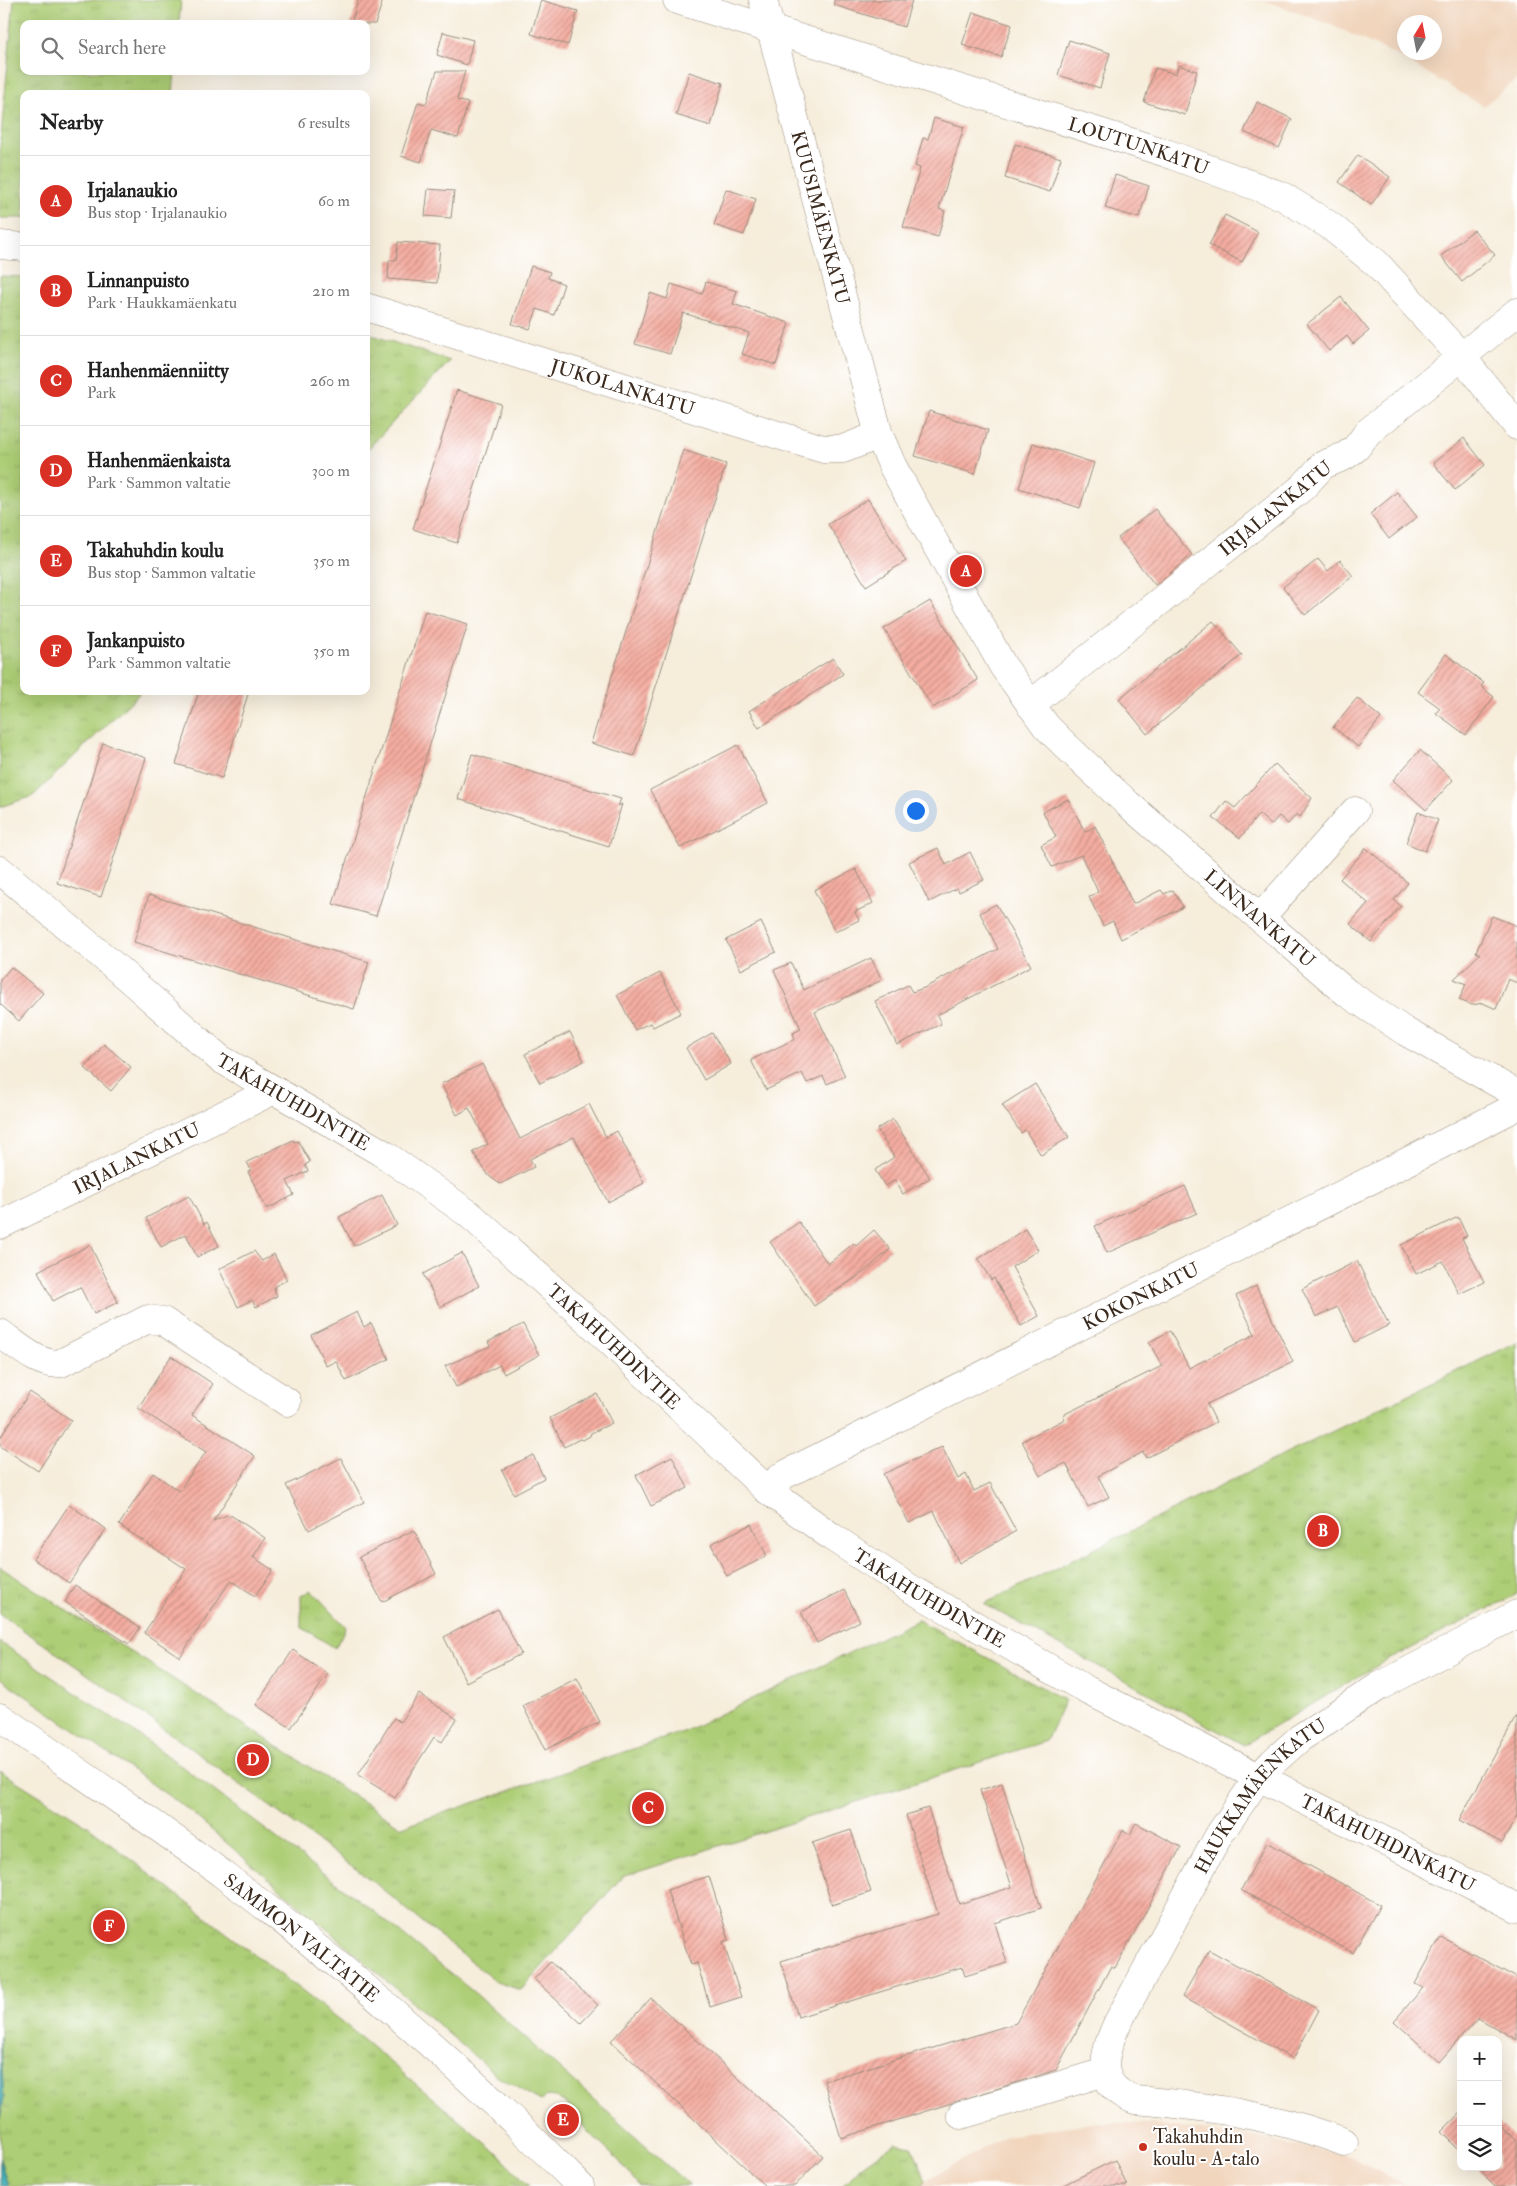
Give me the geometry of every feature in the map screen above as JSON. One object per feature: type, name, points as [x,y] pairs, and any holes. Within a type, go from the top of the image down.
[{"type":"street","name":"LOUTUNKATU","points":[[677,0],[1166,153],[1282,196],[1329,225],[1376,263],[1461,356],[1517,426]]},
{"type":"street","name":"KUUSIMÄENKATU","points":[[763,0],[879,435],[893,467],[989,640],[1030,705]]},
{"type":"street","points":[[0,246],[20,247]]},
{"type":"street","name":"JUKOLANKATU","points":[[370,308],[818,448],[843,449],[879,435]]},
{"type":"street","name":"IRJALANKATU","points":[[1030,705],[1303,487],[1323,465],[1345,456],[1356,448],[1368,432],[1517,312]]},
{"type":"street","name":"LINNANKATU","points":[[1030,705],[1046,726],[1122,798],[1347,993],[1406,1032],[1517,1094]]},
{"type":"street","points":[[1260,918],[1355,811]]},
{"type":"street","name":"TAKAHUHDINTIE","points":[[0,870],[113,965],[219,1058],[386,1156],[430,1185],[494,1234],[766,1489],[832,1537],[900,1582],[987,1635],[1087,1690],[1258,1778]]},
{"type":"street","name":"IRJALANKATU","points":[[0,1225],[274,1090]]},
{"type":"street","name":"KOKONKATU","points":[[766,1489],[782,1476],[1508,1111],[1517,1104]]},
{"type":"street","points":[[0,1333],[44,1362],[53,1364],[61,1363],[148,1319],[163,1320],[288,1402]]},
{"type":"street","name":"HAUKKAMÄENKATU","points":[[1105,2072],[1107,2049],[1117,2024],[1220,1835],[1258,1778],[1300,1738],[1378,1687],[1517,1614]]},
{"type":"street","name":"SAMMON VALTATIE","points":[[0,1717],[224,1875],[292,1928],[364,1988],[501,2110],[580,2186]]},
{"type":"street","name":"TAKAHUHDINKATU","points":[[1258,1778],[1517,1908]]},
{"type":"street","points":[[961,2115],[1105,2072],[1115,2090],[1135,2100],[1256,2116],[1292,2124],[1344,2142]]},
{"type":"shaded area","points":[[1263,0],[1517,0],[1517,79],[1483,106],[1405,60],[1442,60],[1442,15],[1397,15],[1397,56],[1327,23]]},
{"type":"shaded area","name":"Takahuhdin koulu - A-talo","points":[[1098,2122],[1149,2124],[1246,2135],[1352,2157],[1406,2186],[922,2186],[926,2180],[1006,2136]]},
{"type":"green space","points":[[14,0],[181,0],[179,20],[20,20],[20,75],[175,75],[173,90],[20,90],[20,218],[0,218],[0,146]]},
{"type":"green space","points":[[0,276],[20,277],[20,695],[138,695],[33,796],[0,807]]},
{"type":"green space","points":[[370,334],[450,361],[370,447]]},
{"type":"green space","points":[[1517,1342],[1517,1594],[1371,1669],[1244,1745],[984,1604],[1255,1469]]},
{"type":"green space","points":[[0,1567],[402,1827],[683,1732],[918,1620],[1065,1700],[1046,1741],[622,1877],[521,1990],[496,1982],[371,1880],[116,1694],[0,1614]]},
{"type":"green space","points":[[311,1590],[346,1627],[335,1648],[301,1627],[301,1596]]},
{"type":"green space","points":[[0,1642],[156,1747],[372,1910],[476,1994],[690,2186],[639,2186],[619,2161],[588,2132],[568,2105],[556,2097],[546,2096],[541,2101],[500,2078],[186,1808],[0,1678]]},
{"type":"green space","points":[[0,1771],[88,1826],[347,2026],[494,2150],[529,2186],[0,2186]]},
{"type":"green space","points":[[895,2143],[912,2146],[926,2180],[922,2186],[842,2186],[858,2169]]},
{"type":"water","points":[[0,2037],[4,2098],[0,2119]]},
{"type":"water","points":[[0,2158],[8,2186],[0,2186]]},
{"type":"building","points":[[358,0],[383,0],[375,24],[370,24],[370,20],[352,20]]},
{"type":"building","points":[[541,0],[578,11],[568,45],[531,34]]},
{"type":"building","points":[[834,0],[912,0],[904,27],[834,5]]},
{"type":"building","points":[[973,12],[1012,25],[1001,57],[962,45]]},
{"type":"building","points":[[443,32],[473,40],[467,65],[437,55]]},
{"type":"building","points":[[1069,40],[1110,53],[1100,88],[1058,75]]},
{"type":"building","points":[[1178,65],[1197,71],[1185,115],[1144,102],[1155,68],[1176,74]]},
{"type":"building","points":[[437,71],[465,71],[457,100],[468,103],[458,138],[431,130],[421,162],[401,156],[418,102],[426,104]]},
{"type":"building","points":[[689,72],[723,83],[711,126],[676,115]]},
{"type":"building","points":[[1257,102],[1292,119],[1279,148],[1244,132]]},
{"type":"building","points":[[934,118],[964,127],[939,209],[945,211],[938,237],[903,227],[920,168],[915,166],[923,138],[928,139]]},
{"type":"building","points":[[1015,144],[1061,158],[1050,192],[1005,178]]},
{"type":"building","points":[[1358,155],[1390,177],[1371,205],[1339,182]]},
{"type":"building","points":[[1115,175],[1149,186],[1139,218],[1105,208]]},
{"type":"building","points":[[428,189],[454,191],[451,218],[425,216]]},
{"type":"building","points":[[726,189],[756,199],[744,235],[714,225]]},
{"type":"building","points":[[1225,215],[1258,232],[1242,262],[1209,245]]},
{"type":"building","points":[[1474,230],[1495,255],[1462,282],[1441,256]]},
{"type":"building","points":[[398,242],[440,245],[437,283],[388,279],[389,260],[396,260]]},
{"type":"building","points":[[531,266],[550,272],[548,278],[564,284],[554,315],[537,309],[530,329],[512,324]]},
{"type":"building","points":[[706,282],[737,291],[733,304],[789,323],[776,365],[742,354],[749,333],[683,313],[670,354],[635,344],[650,293],[667,299],[671,284],[702,294]]},
{"type":"building","points":[[1341,297],[1369,331],[1353,344],[1347,336],[1329,351],[1307,324]]},
{"type":"building","points":[[457,390],[501,404],[457,543],[413,529]]},
{"type":"building","points":[[929,411],[988,430],[975,474],[915,456]]},
{"type":"building","points":[[1464,438],[1485,465],[1455,490],[1433,463]]},
{"type":"building","points":[[1033,443],[1094,463],[1080,508],[1019,488]]},
{"type":"building","points":[[683,450],[726,464],[634,756],[591,743]]},
{"type":"building","points":[[1397,492],[1417,517],[1389,539],[1370,514]]},
{"type":"building","points":[[868,499],[906,561],[866,586],[828,524]]},
{"type":"building","points":[[1155,509],[1192,555],[1155,585],[1118,538]]},
{"type":"building","points":[[1318,559],[1328,571],[1340,560],[1353,576],[1305,615],[1283,587]]},
{"type":"building","points":[[930,601],[978,680],[933,708],[884,629]]},
{"type":"building","points":[[425,611],[468,624],[376,916],[333,904]]},
{"type":"building","points":[[1213,621],[1242,655],[1147,734],[1119,699]]},
{"type":"building","points":[[1446,654],[1484,683],[1481,686],[1494,697],[1466,735],[1436,713],[1440,708],[1418,692]]},
{"type":"building","points":[[833,658],[843,674],[759,728],[749,711]]},
{"type":"building","points":[[198,695],[248,695],[222,778],[176,764]]},
{"type":"building","points":[[1357,698],[1381,718],[1358,747],[1333,727]]},
{"type":"building","points":[[103,743],[146,758],[101,897],[57,883]]},
{"type":"building","points":[[738,745],[768,803],[680,848],[650,790]]},
{"type":"building","points":[[1420,750],[1453,780],[1426,810],[1393,780]]},
{"type":"building","points":[[472,754],[621,799],[618,806],[622,804],[609,846],[458,799]]},
{"type":"building","points":[[1275,764],[1312,798],[1300,817],[1297,814],[1288,824],[1279,816],[1271,825],[1259,814],[1240,838],[1213,818],[1226,801],[1235,808]]},
{"type":"building","points":[[1068,799],[1085,832],[1095,826],[1133,904],[1161,890],[1164,894],[1173,890],[1183,907],[1121,939],[1113,921],[1103,926],[1089,897],[1098,892],[1081,855],[1052,867],[1041,845],[1056,837],[1043,812]]},
{"type":"building","points":[[1418,812],[1438,820],[1425,851],[1406,843]]},
{"type":"building","points":[[938,848],[946,865],[970,852],[984,880],[959,892],[957,888],[929,902],[909,862]]},
{"type":"building","points":[[1366,848],[1408,883],[1394,900],[1401,906],[1371,942],[1350,924],[1368,903],[1340,879]]},
{"type":"building","points":[[856,869],[873,903],[855,912],[859,920],[835,932],[814,890]]},
{"type":"building","points":[[149,895],[369,962],[354,1009],[134,942]]},
{"type":"building","points":[[996,904],[1031,966],[937,1015],[941,1024],[897,1045],[875,1001],[908,985],[912,992],[924,988],[998,949],[980,913]]},
{"type":"building","points":[[1492,916],[1517,926],[1517,983],[1508,979],[1496,1009],[1483,1003],[1472,1005],[1459,1000],[1466,984],[1454,979],[1480,954],[1476,952]]},
{"type":"building","points":[[761,922],[776,952],[741,970],[726,940]]},
{"type":"building","points":[[871,958],[882,980],[815,1012],[845,1076],[827,1084],[823,1076],[807,1083],[802,1073],[766,1090],[751,1060],[795,1039],[793,1033],[801,1029],[774,970],[791,963],[804,990]]},
{"type":"building","points":[[11,967],[43,993],[19,1021],[0,1004],[0,980]]},
{"type":"building","points":[[660,973],[681,1013],[653,1027],[650,1023],[635,1030],[617,995]]},
{"type":"building","points":[[570,1032],[584,1061],[540,1083],[525,1054]]},
{"type":"building","points":[[712,1033],[731,1064],[704,1080],[686,1048]]},
{"type":"building","points":[[104,1044],[131,1067],[111,1091],[85,1068]]},
{"type":"building","points":[[482,1064],[520,1139],[589,1104],[606,1137],[617,1131],[644,1183],[608,1202],[574,1137],[530,1159],[534,1167],[500,1184],[489,1176],[473,1152],[488,1144],[469,1108],[457,1115],[441,1084]]},
{"type":"building","points":[[1035,1084],[1069,1137],[1041,1155],[1025,1130],[1021,1133],[1002,1105]]},
{"type":"building","points":[[893,1119],[930,1178],[903,1194],[895,1180],[885,1186],[875,1170],[894,1157],[877,1129]]},
{"type":"building","points":[[293,1140],[294,1142],[298,1141],[310,1162],[305,1165],[308,1171],[287,1181],[294,1195],[267,1209],[248,1172],[251,1170],[247,1162]]},
{"type":"building","points":[[1185,1186],[1197,1213],[1107,1253],[1095,1226]]},
{"type":"building","points":[[382,1195],[397,1225],[354,1246],[339,1217]]},
{"type":"building","points":[[189,1196],[204,1224],[207,1222],[219,1246],[197,1257],[186,1234],[161,1247],[146,1218]]},
{"type":"building","points":[[1458,1217],[1467,1236],[1462,1238],[1484,1282],[1459,1294],[1443,1261],[1416,1274],[1401,1245]]},
{"type":"building","points":[[799,1222],[828,1264],[854,1243],[856,1246],[874,1230],[890,1249],[864,1272],[814,1306],[770,1242]]},
{"type":"building","points":[[1025,1229],[1038,1250],[1012,1267],[1039,1316],[1021,1326],[994,1278],[991,1280],[978,1259]]},
{"type":"building","points":[[90,1245],[118,1302],[94,1314],[80,1287],[53,1301],[38,1271]]},
{"type":"building","points":[[254,1251],[262,1261],[274,1254],[287,1280],[275,1286],[274,1289],[277,1296],[256,1307],[252,1300],[238,1307],[219,1269]]},
{"type":"building","points":[[462,1253],[479,1286],[440,1307],[423,1274]]},
{"type":"building","points":[[1357,1261],[1389,1325],[1355,1342],[1338,1307],[1316,1317],[1302,1289]]},
{"type":"building","points":[[1256,1286],[1293,1362],[1207,1404],[1216,1422],[1146,1458],[1143,1452],[1098,1476],[1109,1497],[1088,1507],[1066,1463],[1040,1476],[1022,1441],[1065,1419],[1063,1415],[1162,1366],[1149,1342],[1170,1331],[1189,1368],[1255,1334],[1236,1296]]},
{"type":"building","points":[[357,1312],[364,1327],[371,1323],[389,1359],[346,1381],[336,1361],[326,1366],[311,1335]]},
{"type":"building","points":[[523,1324],[539,1355],[504,1374],[500,1365],[456,1387],[445,1366],[490,1346],[488,1342]]},
{"type":"building","points":[[171,1356],[213,1384],[192,1415],[255,1456],[213,1521],[229,1514],[265,1538],[253,1557],[273,1570],[255,1596],[231,1580],[180,1657],[144,1633],[186,1569],[119,1525],[153,1473],[179,1491],[206,1452],[138,1408]]},
{"type":"building","points":[[30,1392],[71,1420],[38,1471],[0,1446],[0,1438]]},
{"type":"building","points":[[597,1394],[612,1423],[591,1433],[590,1436],[583,1440],[580,1439],[564,1447],[550,1418]]},
{"type":"building","points":[[942,1447],[958,1479],[966,1474],[974,1491],[990,1483],[1016,1531],[959,1563],[934,1511],[909,1523],[883,1474]]},
{"type":"building","points":[[533,1455],[544,1478],[514,1494],[502,1470]]},
{"type":"building","points":[[672,1456],[688,1488],[651,1506],[636,1475]]},
{"type":"building","points":[[341,1458],[364,1502],[309,1530],[286,1485]]},
{"type":"building","points":[[69,1505],[106,1529],[69,1583],[33,1559]]},
{"type":"building","points":[[751,1524],[767,1556],[727,1576],[711,1544]]},
{"type":"building","points":[[414,1530],[436,1574],[382,1602],[359,1557]]},
{"type":"building","points":[[75,1585],[140,1628],[129,1644],[65,1602]]},
{"type":"building","points":[[844,1590],[860,1621],[817,1643],[801,1612]]},
{"type":"building","points":[[498,1609],[521,1654],[466,1682],[444,1637]]},
{"type":"building","points":[[293,1650],[328,1674],[291,1728],[256,1705]]},
{"type":"building","points":[[577,1678],[600,1722],[545,1750],[523,1706]]},
{"type":"building","points":[[419,1694],[457,1719],[442,1742],[434,1737],[395,1798],[358,1775],[394,1718],[400,1722]]},
{"type":"building","points":[[1517,1715],[1517,1816],[1502,1843],[1459,1820]]},
{"type":"building","points":[[1002,1783],[1041,1908],[995,1923],[1007,1963],[965,1976],[962,1967],[798,2017],[781,1961],[938,1914],[906,1815],[928,1808],[959,1904],[1012,1887],[980,1790]]},
{"type":"building","points":[[1136,1823],[1181,1847],[1115,1968],[1111,1966],[1056,2070],[841,2138],[824,2081],[1016,2023],[1123,1830],[1130,1834]]},
{"type":"building","points":[[851,1830],[871,1892],[832,1905],[812,1843]]},
{"type":"building","points":[[1267,1842],[1380,1905],[1353,1953],[1241,1890]]},
{"type":"building","points":[[709,1876],[729,1940],[723,1942],[741,1997],[710,2007],[697,1963],[691,1965],[667,1890]]},
{"type":"building","points":[[1441,1937],[1517,1978],[1517,2040],[1478,2018],[1462,2036],[1457,2036],[1457,2042],[1439,2062],[1394,2021],[1423,1988],[1415,1984]]},
{"type":"building","points":[[1209,1950],[1319,2010],[1293,2059],[1182,1997]]},
{"type":"building","points":[[550,1962],[598,2005],[581,2023],[534,1979]]},
{"type":"building","points":[[651,1998],[823,2156],[795,2186],[765,2186],[611,2041]]},
{"type":"building","points":[[1457,2116],[1457,2148],[1441,2132]]},
{"type":"building","points":[[1502,2126],[1517,2141],[1517,2186],[1495,2186],[1480,2171],[1502,2171]]},
{"type":"building","points":[[1115,2160],[1127,2186],[1061,2186]]},
{"type":"place","name":"Irjalanaukio","points":[[966,571]]},
{"type":"place","name":"Linnanpuisto","points":[[1323,1531]]},
{"type":"place","name":"Hanhenmäenkaista","points":[[253,1760]]},
{"type":"place","name":"Hanhenmäenniitty","points":[[648,1808]]},
{"type":"place","name":"Jankanpuisto","points":[[109,1926]]},
{"type":"place","name":"Takahuhdin koulu","points":[[563,2120]]},
{"type":"place","name":"Takahuhdin koulu - A-talo","points":[[1143,2147]]}]
